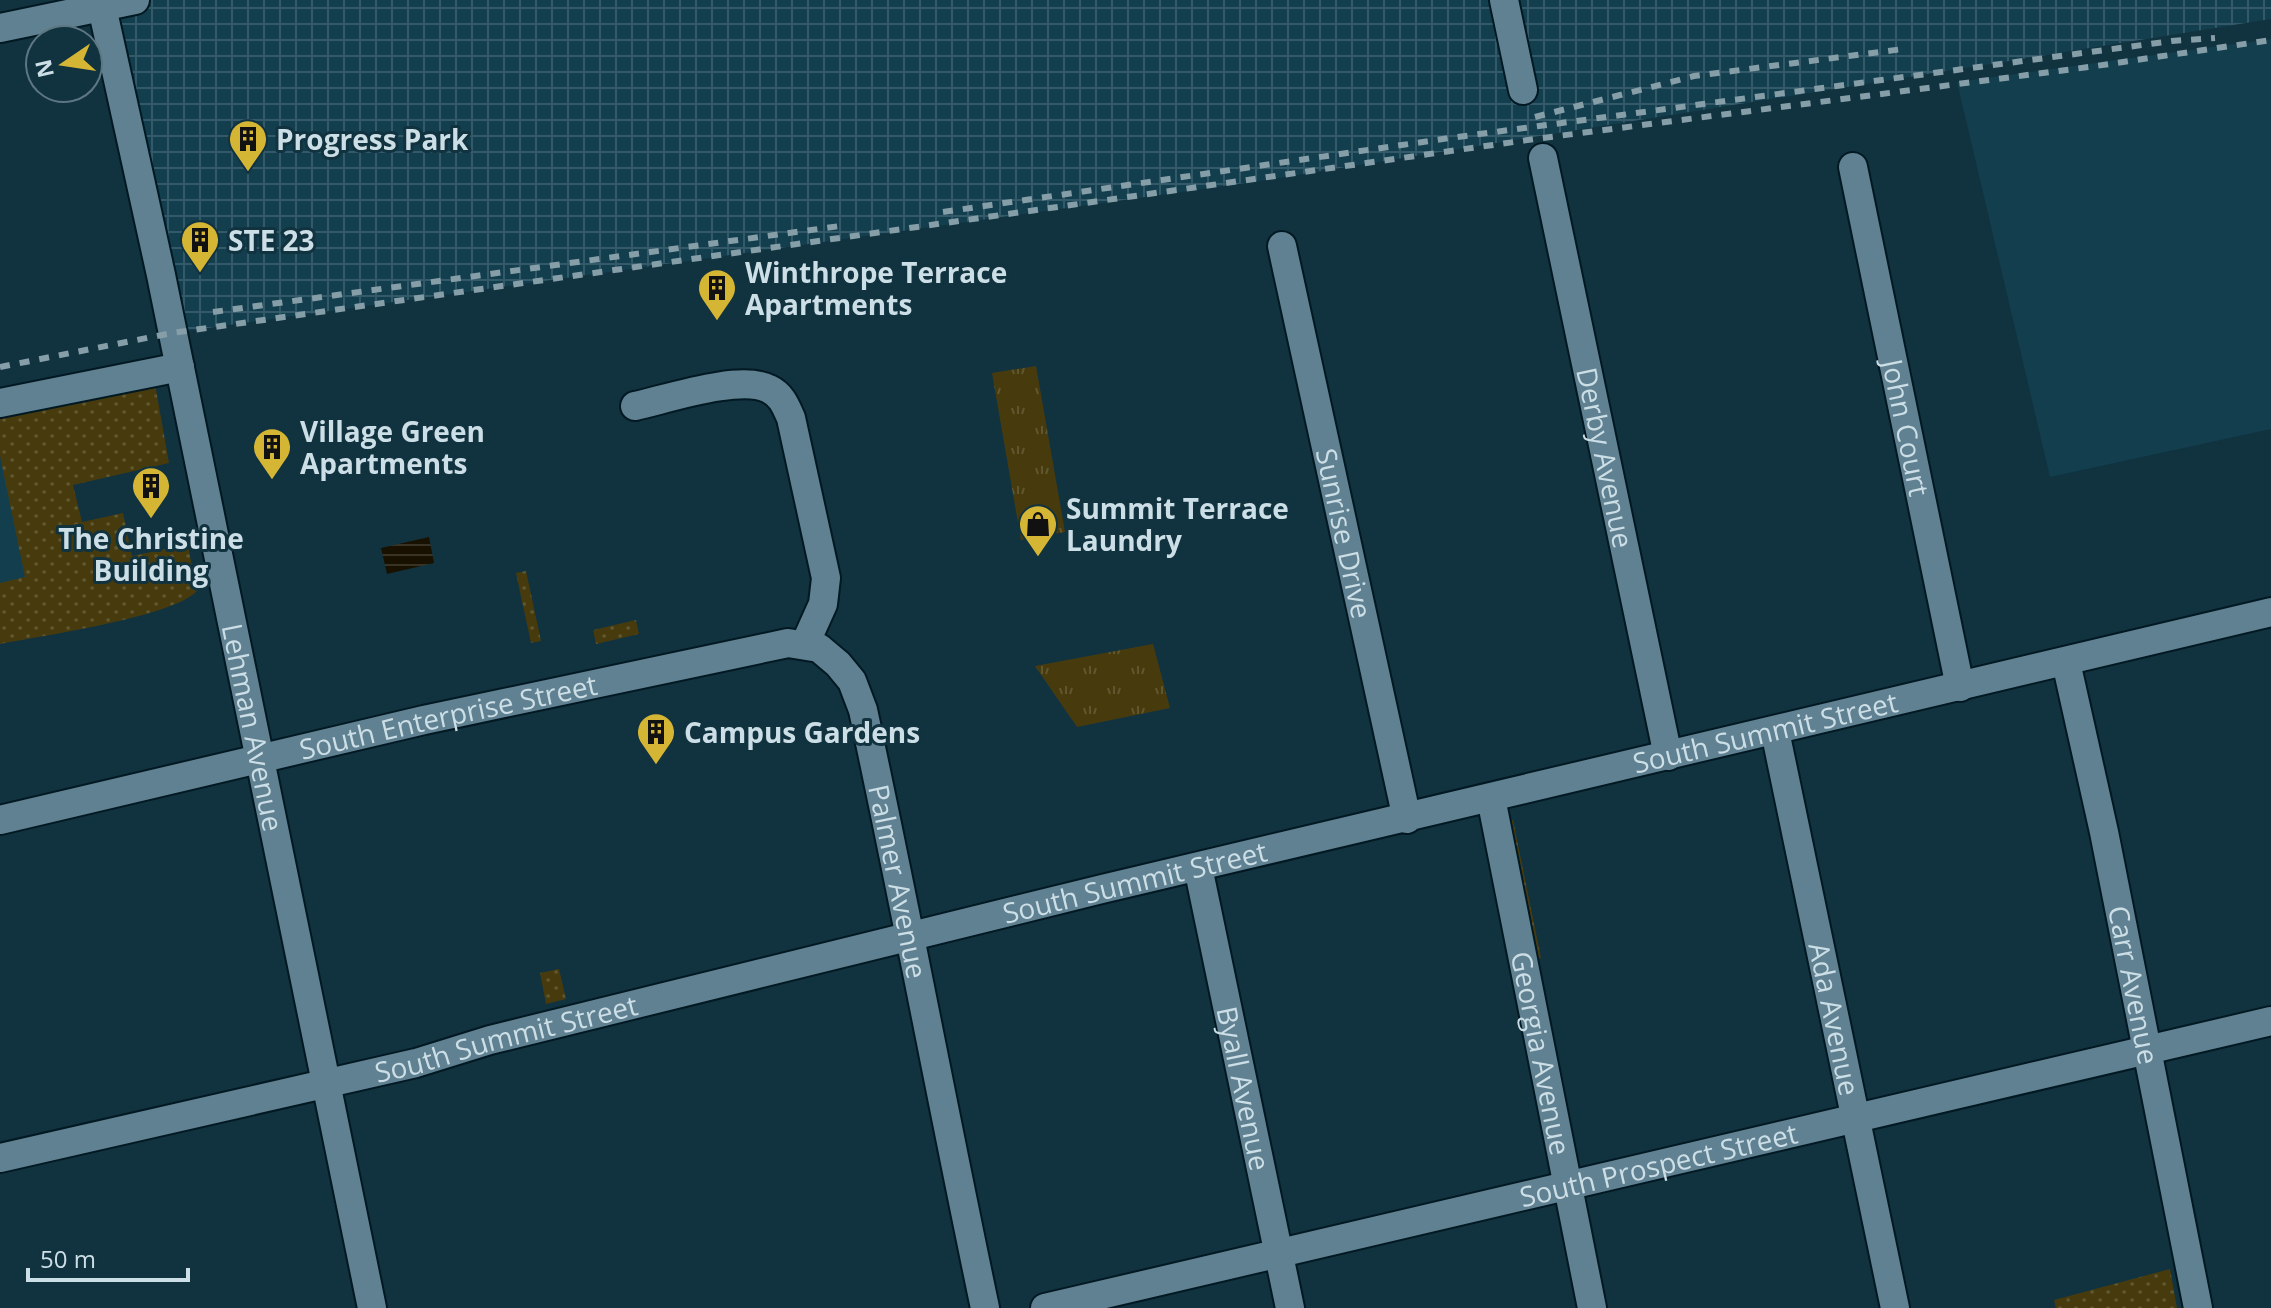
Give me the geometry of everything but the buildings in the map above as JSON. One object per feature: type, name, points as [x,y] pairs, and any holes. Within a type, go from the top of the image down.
[{"type":"street","points":[[0,28],[34,10],[102,7],[135,0]]},
{"type":"street","points":[[1504,0],[1523,90]]},
{"type":"street","name":"Lehman Avenue","points":[[102,7],[180,367],[372,1308]]},
{"type":"street","name":"Derby Avenue","points":[[1543,158],[1668,756]]},
{"type":"street","name":"John Court","points":[[1853,167],[1960,687]]},
{"type":"street","name":"Sunrise Drive","points":[[1282,246],[1407,819]]},
{"type":"street","points":[[0,403],[180,367]]},
{"type":"street","points":[[635,406],[750,384],[769,389],[783,401],[791,418],[826,578],[823,604],[805,644]]},
{"type":"street","name":"South Summit Street","points":[[0,1158],[326,1084],[1198,867],[2271,612]]},
{"type":"street","name":"South Enterprise Street","points":[[0,820],[629,674],[788,643],[805,644]]},
{"type":"street","name":"Palmer Avenue","points":[[805,644],[819,648],[838,664],[852,681],[863,710],[913,938],[943,1109],[985,1308]]},
{"type":"street","name":"Carr Avenue","points":[[2066,662],[2198,1308]]},
{"type":"street","name":"Ada Avenue","points":[[1775,731],[1895,1308]]},
{"type":"street","name":"Georgia Avenue","points":[[1491,798],[1592,1308]]},
{"type":"street","name":"Byall Avenue","points":[[1198,867],[1290,1308]]},
{"type":"street","name":"South Prospect Street","points":[[1045,1308],[2271,1021]]},
{"type":"shaded area","points":[[135,0],[2271,0],[2271,19],[1253,182],[172,333],[102,7]]},
{"type":"shaded area","points":[[2271,39],[2271,429],[2050,477],[1957,82]]},
{"type":"shaded area","points":[[0,441],[39,619],[0,628]]},
{"type":"shaded area","points":[[429,537],[434,563],[387,574],[381,548]]},
{"type":"green space","points":[[1036,366],[1065,532],[1021,540],[992,373]]},
{"type":"green space","points":[[155,384],[169,463],[73,485],[82,522],[123,513],[132,556],[181,546],[179,532],[185,531],[197,591],[162,609],[135,617],[0,644],[0,583],[25,577],[0,456],[0,414]]},
{"type":"green space","points":[[526,571],[541,641],[531,643],[516,573]]},
{"type":"green space","points":[[636,620],[639,634],[596,644],[593,630]]},
{"type":"green space","points":[[1153,644],[1170,708],[1077,727],[1035,666]]},
{"type":"green space","points":[[1513,820],[1541,958],[1533,960],[1504,822]]},
{"type":"green space","points":[[559,969],[566,999],[546,1004],[540,973]]},
{"type":"green space","points":[[2170,1269],[2177,1308],[2056,1308],[2054,1300]]},
{"type":"railway","points":[[943,212],[1450,138],[2172,41],[2215,38]]},
{"type":"railway","points":[[0,367],[172,333],[1535,139],[2089,67],[2271,40]]},
{"type":"railway","points":[[1535,117],[1694,76],[1903,49]]},
{"type":"railway","points":[[213,312],[840,226]]},
{"type":"place","name":"Progress Park","points":[[248,173]]},
{"type":"place","name":"STE 23","points":[[200,274]]},
{"type":"place","name":"Winthrope Terrace Apartments","points":[[717,322]]},
{"type":"place","name":"Village Green Apartments","points":[[272,481]]},
{"type":"place","name":"The Christine Building","points":[[151,520]]},
{"type":"place","name":"Summit Terrace Laundry","points":[[1038,558]]},
{"type":"place","name":"Campus Gardens","points":[[656,766]]}]
